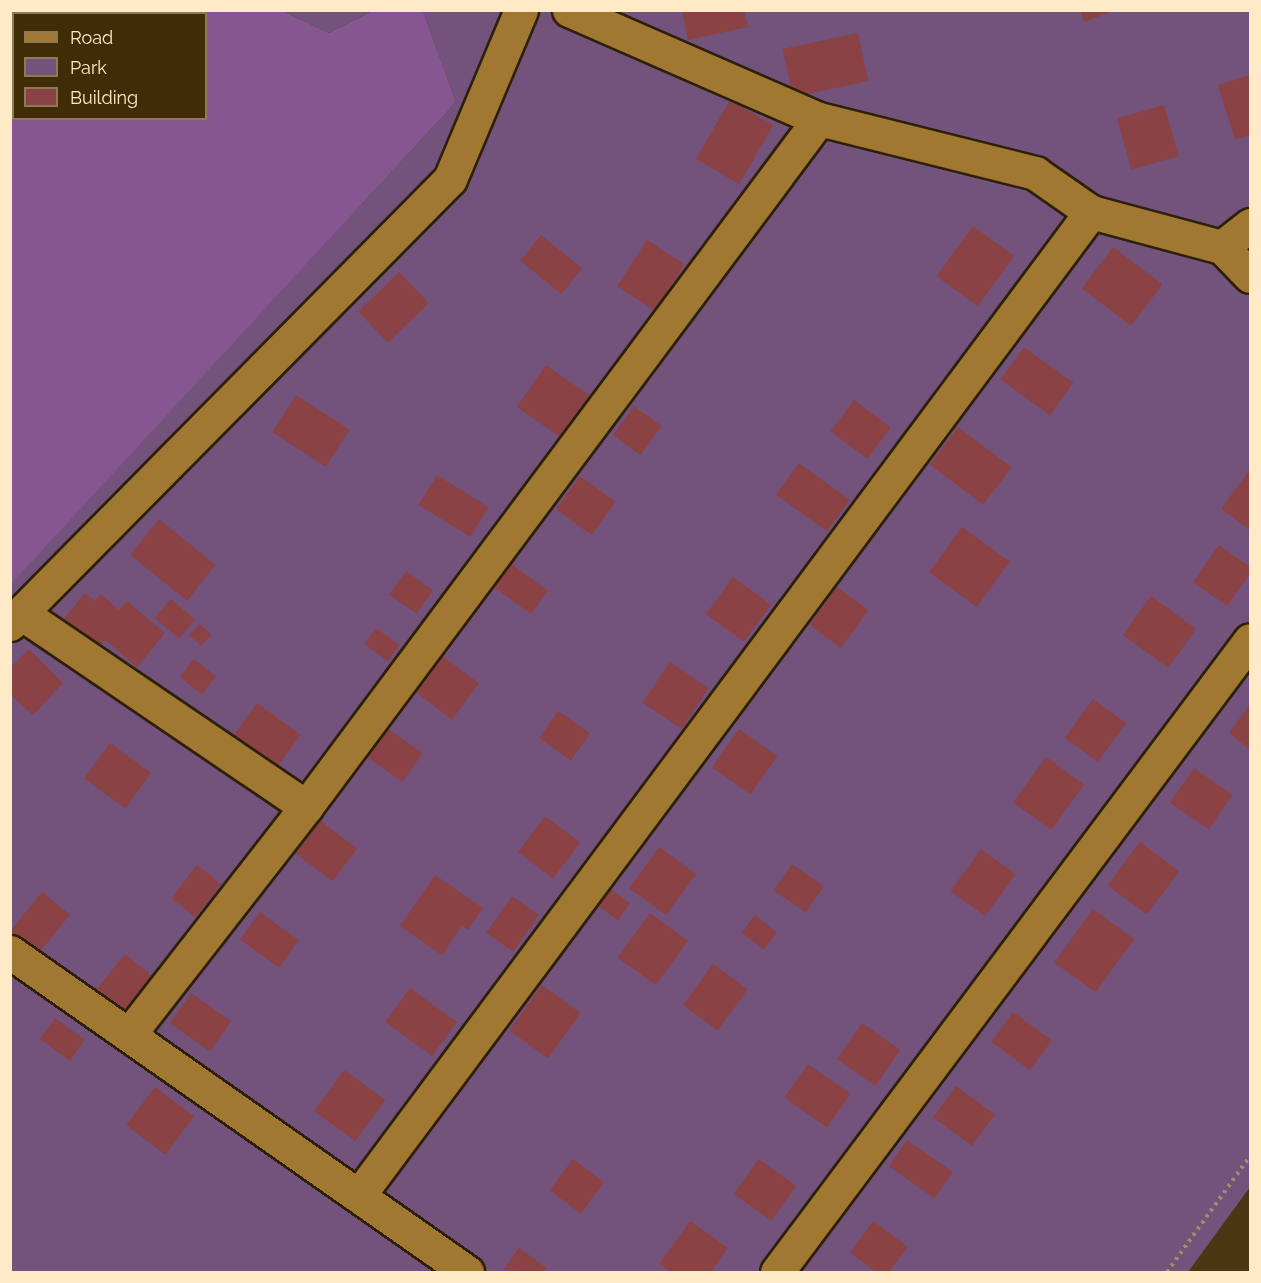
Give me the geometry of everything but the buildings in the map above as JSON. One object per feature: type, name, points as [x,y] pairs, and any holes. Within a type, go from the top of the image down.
[{"type":"street","points":[[306,807],[16,618],[450,179],[521,10]]},
{"type":"street","points":[[569,10],[819,119],[1035,173],[1091,212],[1222,247],[1251,276]]},
{"type":"street","points":[[130,1033],[306,807],[819,119]]},
{"type":"street","points":[[359,1194],[1091,212]]},
{"type":"street","points":[[1222,247],[1251,225]]},
{"type":"street","points":[[777,1272],[1251,640]]},
{"type":"street","points":[[10,952],[130,1033],[467,1272]]},
{"type":"path","points":[[1167,1272],[1251,1156]]},
{"type":"green space","points":[[283,11],[372,11],[329,33]]},
{"type":"green space","points":[[423,11],[1250,11],[1250,1187],[1188,1272],[11,1272],[10,584],[456,102]]},
{"type":"shaded area","points":[[11,10],[283,11],[329,33],[372,11],[423,11],[456,102],[11,584]]}]
